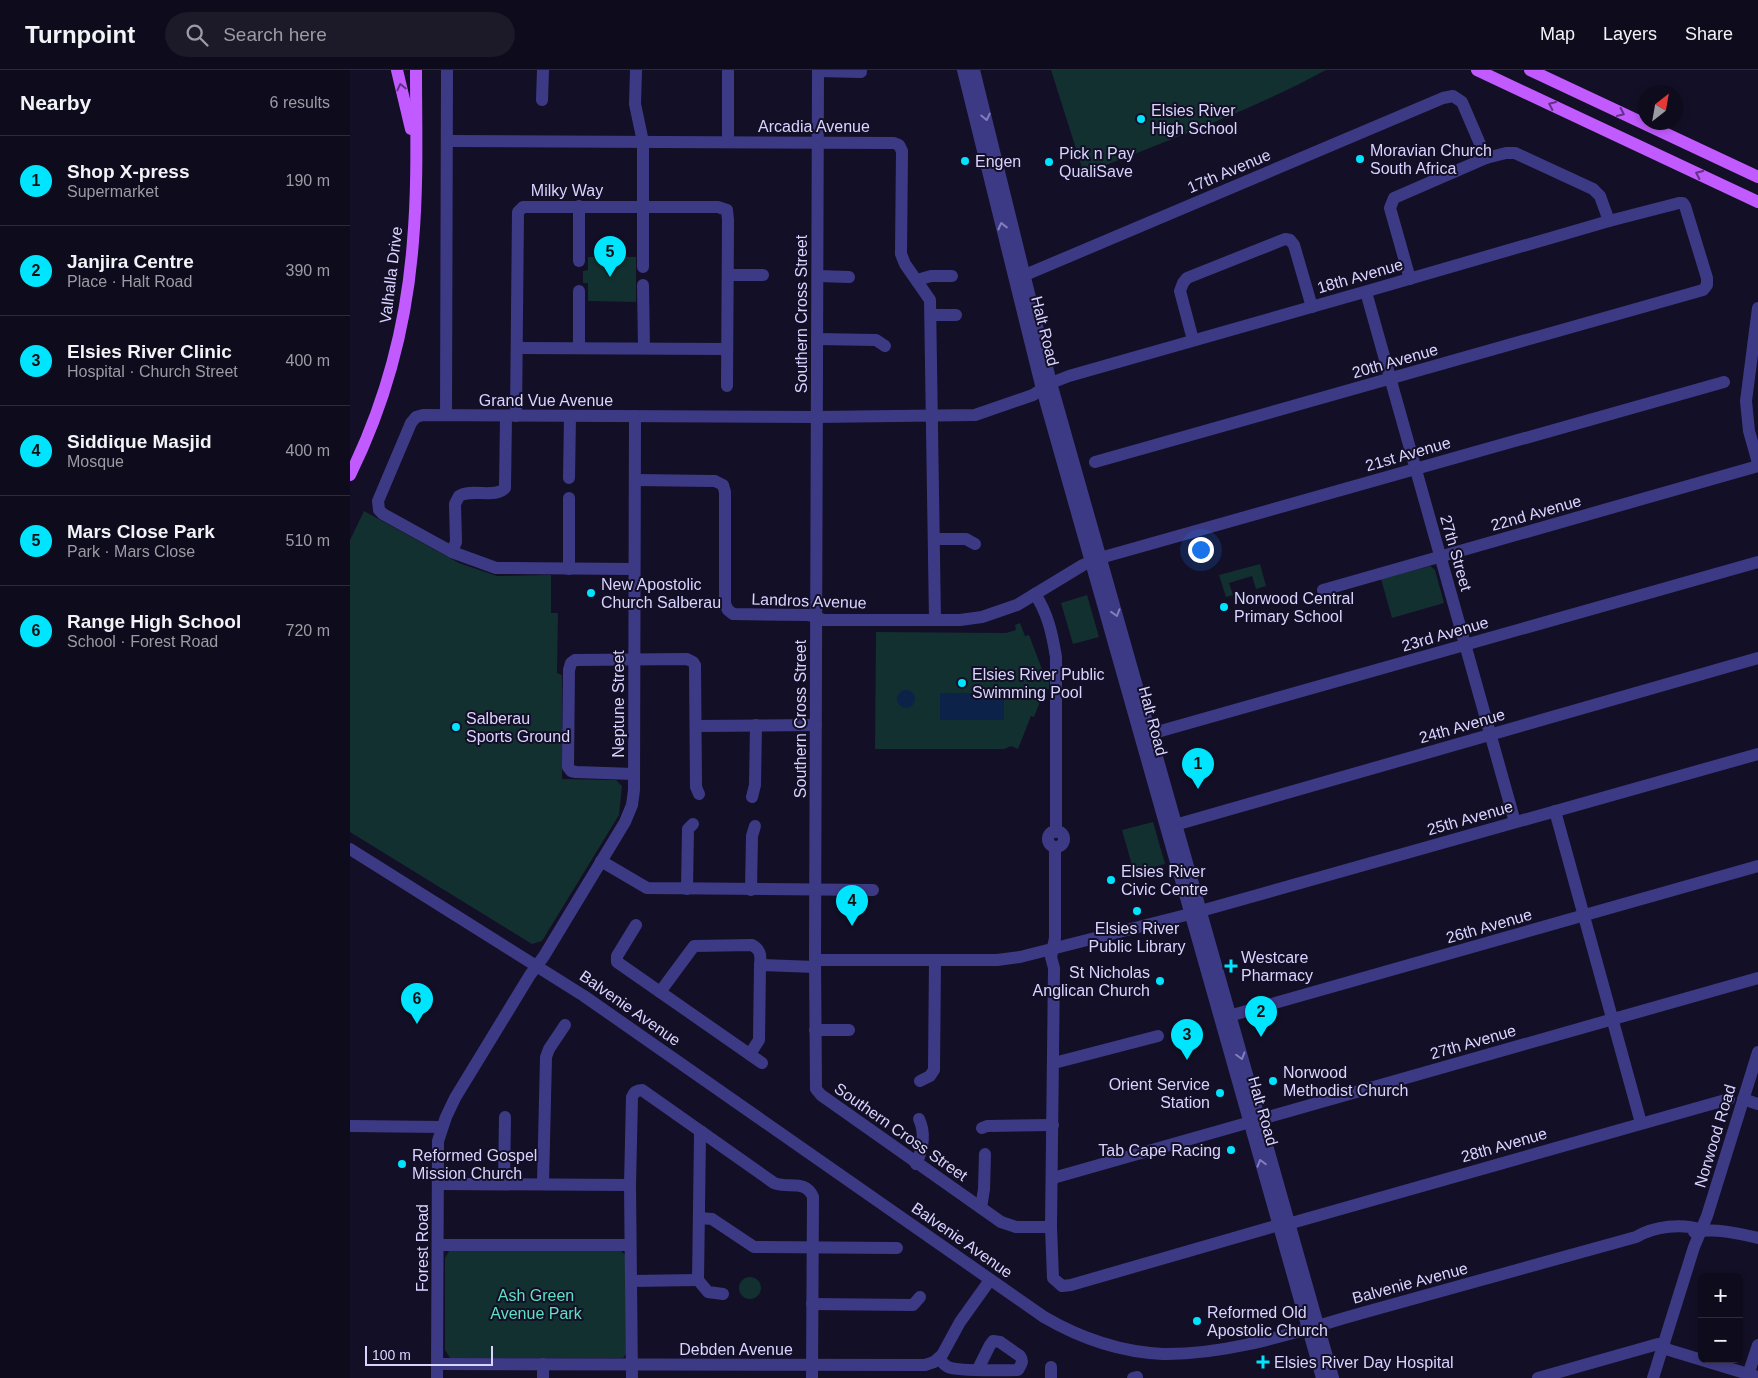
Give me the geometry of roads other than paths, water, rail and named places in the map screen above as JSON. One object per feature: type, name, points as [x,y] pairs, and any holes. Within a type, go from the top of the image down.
[{"type":"main road","points":[[397,70],[411,130],[416,169]]},
{"type":"main road","name":"Valhalla Drive","points":[[350,475],[383,395],[397,346],[406,297],[413,243],[416,169],[416,70]]},
{"type":"main road","points":[[1478,70],[1758,202]]},
{"type":"main road","points":[[1530,70],[1758,178]]},
{"type":"street","points":[[446,415],[447,70]]},
{"type":"street","points":[[542,100],[543,70]]},
{"type":"street","points":[[636,70],[635,104],[643,142],[643,267]]},
{"type":"street","points":[[728,70],[728,142]]},
{"type":"street","name":"Halt Road","points":[[963,70],[1020,277]]},
{"type":"street","name":"Halt Road","points":[[974,70],[1020,277],[1047,386],[1313,1326],[1333,1378]]},
{"type":"street","points":[[818,71],[861,72]]},
{"type":"street","name":"Southern Cross Street","points":[[818,71],[816,1089],[821,1096],[916,1164],[1008,1225],[1025,1228],[1051,1227]]},
{"type":"street","name":"17th Avenue","points":[[1020,277],[1443,98],[1455,97],[1462,102],[1486,158]]},
{"type":"street","name":"Arcadia Avenue","points":[[446,141],[894,143],[901,148],[902,254],[905,264],[930,298],[935,620]]},
{"type":"street","points":[[1410,279],[1390,208],[1394,198],[1496,154],[1515,153],[1593,189],[1600,196],[1609,221]]},
{"type":"street","name":"18th Avenue","points":[[1047,386],[1069,376],[1193,340],[1609,221],[1679,203],[1683,203],[1686,209],[1707,278],[1707,285],[1704,290]]},
{"type":"street","points":[[579,206],[579,261]]},
{"type":"street","name":"Milky Way","points":[[452,552],[456,542],[456,504],[459,496],[466,493],[499,493],[505,488],[517,348],[518,210],[523,207],[643,206],[718,207],[726,210],[728,220],[727,386]]},
{"type":"street","points":[[1193,340],[1180,291],[1183,282],[1187,278],[1285,238],[1294,245],[1312,307]]},
{"type":"street","points":[[728,275],[763,275]]},
{"type":"street","points":[[818,276],[849,277]]},
{"type":"street","points":[[917,280],[931,276],[952,276]]},
{"type":"street","points":[[643,285],[644,348]]},
{"type":"street","name":"20th Avenue","points":[[1095,462],[1704,290]]},
{"type":"street","points":[[579,291],[579,348]]},
{"type":"street","name":"27th Street","points":[[1366,292],[1516,822]]},
{"type":"street","points":[[1758,308],[1753,371],[1746,388],[1746,413],[1758,464]]},
{"type":"street","points":[[931,315],[956,315]]},
{"type":"street","points":[[817,339],[876,340],[885,346]]},
{"type":"street","points":[[517,348],[728,348]]},
{"type":"street","name":"21st Avenue","points":[[1096,560],[1724,382]]},
{"type":"street","name":"Grand Vue Avenue","points":[[634,569],[502,569],[452,552],[383,514],[379,510],[378,504],[413,420],[423,415],[817,417],[978,415],[1023,399],[1047,386]]},
{"type":"street","points":[[569,478],[570,416]]},
{"type":"street","name":"Neptune Street","points":[[538,966],[631,810],[634,798],[635,416]]},
{"type":"street","name":"22nd Avenue","points":[[1323,590],[1758,464]]},
{"type":"street","name":"Landros Avenue","points":[[635,480],[716,481],[721,483],[725,492],[725,604],[728,610],[736,615],[809,615],[824,620],[960,620],[994,614],[1017,605],[1096,560]]},
{"type":"street","points":[[569,498],[569,569]]},
{"type":"street","points":[[934,539],[966,539],[975,544]]},
{"type":"street","name":"23rd Avenue","points":[[1145,735],[1758,562]]},
{"type":"street","points":[[1035,594],[1052,630],[1056,657],[1056,832],[1051,833],[1048,840],[1055,847],[1055,938],[1051,957],[1054,968],[1051,1227]]},
{"type":"street","name":"24th Avenue","points":[[1175,824],[1758,658]]},
{"type":"street","points":[[634,774],[576,772],[570,769],[567,763],[568,670],[571,663],[578,659],[687,659],[693,662],[696,787],[700,794]]},
{"type":"street","points":[[696,726],[816,726]]},
{"type":"street","points":[[752,797],[755,785],[756,726]]},
{"type":"street","name":"Halt Road","points":[[1145,735],[1175,824],[1195,913],[1229,1016],[1254,1121]]},
{"type":"street","name":"25th Avenue","points":[[760,966],[1009,959],[1195,913],[1758,754]]},
{"type":"street","points":[[1555,811],[1641,1123]]},
{"type":"street","points":[[688,889],[688,829],[693,824]]},
{"type":"street","points":[[751,890],[752,836],[755,826]]},
{"type":"street","name":"Balvenie Avenue","points":[[350,849],[592,1001],[1044,1317],[1067,1330],[1103,1343],[1141,1352],[1162,1354],[1223,1350],[1636,1237],[1653,1230],[1687,1226],[1758,1238]]},
{"type":"street","points":[[601,861],[647,888],[873,890]]},
{"type":"street","name":"26th Avenue","points":[[1229,1016],[1758,866]]},
{"type":"street","points":[[636,925],[616,959],[618,962],[762,1063]]},
{"type":"street","points":[[660,992],[694,946],[752,945],[758,948],[761,954],[760,1040],[750,1054]]},
{"type":"street","points":[[920,1081],[930,1076],[934,1070],[935,960]]},
{"type":"street","name":"Forest Road","points":[[438,1378],[438,1141],[455,1098],[538,966]]},
{"type":"street","name":"27th Avenue","points":[[1053,1178],[1758,978]]},
{"type":"street","points":[[543,1184],[546,1057],[549,1049],[565,1026]]},
{"type":"street","points":[[815,1030],[849,1030]]},
{"type":"street","points":[[1054,1063],[1158,1036]]},
{"type":"street","name":"Norwood Road","points":[[1653,1378],[1758,1052]]},
{"type":"street","points":[[632,1378],[630,1185],[632,1096],[636,1091],[642,1090],[774,1183],[780,1185],[800,1185],[808,1189],[813,1197],[812,1372]]},
{"type":"street","name":"28th Avenue","points":[[1051,1227],[1052,1274],[1062,1286],[1070,1285],[1729,1099]]},
{"type":"street","points":[[1743,1100],[1758,1104]]},
{"type":"street","points":[[504,1184],[505,1117]]},
{"type":"street","points":[[916,1164],[922,1152],[923,1128],[920,1118]]},
{"type":"street","points":[[982,1128],[987,1126],[1053,1125]]},
{"type":"street","points":[[350,1126],[442,1127]]},
{"type":"street","points":[[702,1132],[700,1136],[698,1280],[708,1292],[723,1294]]},
{"type":"street","points":[[981,1208],[984,1189],[985,1154]]},
{"type":"street","points":[[438,1184],[630,1185]]},
{"type":"street","points":[[700,1218],[712,1218],[754,1247],[897,1248]]},
{"type":"street","points":[[438,1245],[630,1245]]},
{"type":"street","points":[[631,1281],[698,1280]]},
{"type":"street","points":[[978,1369],[952,1368],[946,1366],[939,1359],[960,1322],[990,1280]]},
{"type":"street","points":[[812,1304],[913,1305],[920,1297]]},
{"type":"street","name":"Halt Road","points":[[1313,1326],[1322,1378]]},
{"type":"street","points":[[1538,1378],[1658,1344],[1751,1376],[1758,1344]]},
{"type":"street","name":"Debden Avenue","points":[[438,1364],[632,1364],[812,1372],[925,1365],[939,1359]]},
{"type":"street","points":[[543,1364],[543,1378]]},
{"type":"water","points":[[906,690],[912,693],[915,699],[912,705],[906,708],[900,705],[897,699],[900,693]]},
{"type":"water","points":[[940,693],[1004,693],[1004,720],[940,720]]},
{"type":"place","name":"Elsies River High School","points":[[1141,119]]},
{"type":"place","name":"Moravian Church South Africa","points":[[1360,159]]},
{"type":"place","name":"Engen","points":[[965,161]]},
{"type":"place","name":"Pick n Pay QualiSave","points":[[1049,162]]},
{"type":"place","name":"Mars Close Park","points":[[610,277]]},
{"type":"place","name":"New Apostolic Church Salberau","points":[[591,593]]},
{"type":"place","name":"Norwood Central Primary School","points":[[1224,607]]},
{"type":"place","name":"Elsies River Public Swimming Pool","points":[[962,683]]},
{"type":"place","name":"Salberau Sports Ground","points":[[456,727]]},
{"type":"place","name":"Shop X-press","points":[[1198,789]]},
{"type":"place","name":"Elsies River Civic Centre","points":[[1111,880]]},
{"type":"place","name":"Elsies River Public Library","points":[[1137,911]]},
{"type":"place","name":"Siddique Masjid","points":[[852,926]]},
{"type":"place","name":"Westcare Pharmacy","points":[[1231,966]]},
{"type":"place","name":"St Nicholas Anglican Church","points":[[1160,981]]},
{"type":"place","name":"Range High School","points":[[417,1024]]},
{"type":"place","name":"Janjira Centre","points":[[1261,1037]]},
{"type":"place","name":"Elsies River Clinic","points":[[1187,1060]]},
{"type":"place","name":"Norwood Methodist Church","points":[[1273,1081]]},
{"type":"place","name":"Orient Service Station","points":[[1220,1093]]},
{"type":"place","name":"Tab Cape Racing","points":[[1231,1150]]},
{"type":"place","name":"Reformed Gospel Mission Church","points":[[402,1164]]},
{"type":"place","name":"Reformed Old Apostolic Church","points":[[1197,1321]]},
{"type":"place","name":"Elsies River Day Hospital","points":[[1263,1362]]},
{"type":"park label","name":"Ash Green Avenue Park","points":[[536,1304]]}]
